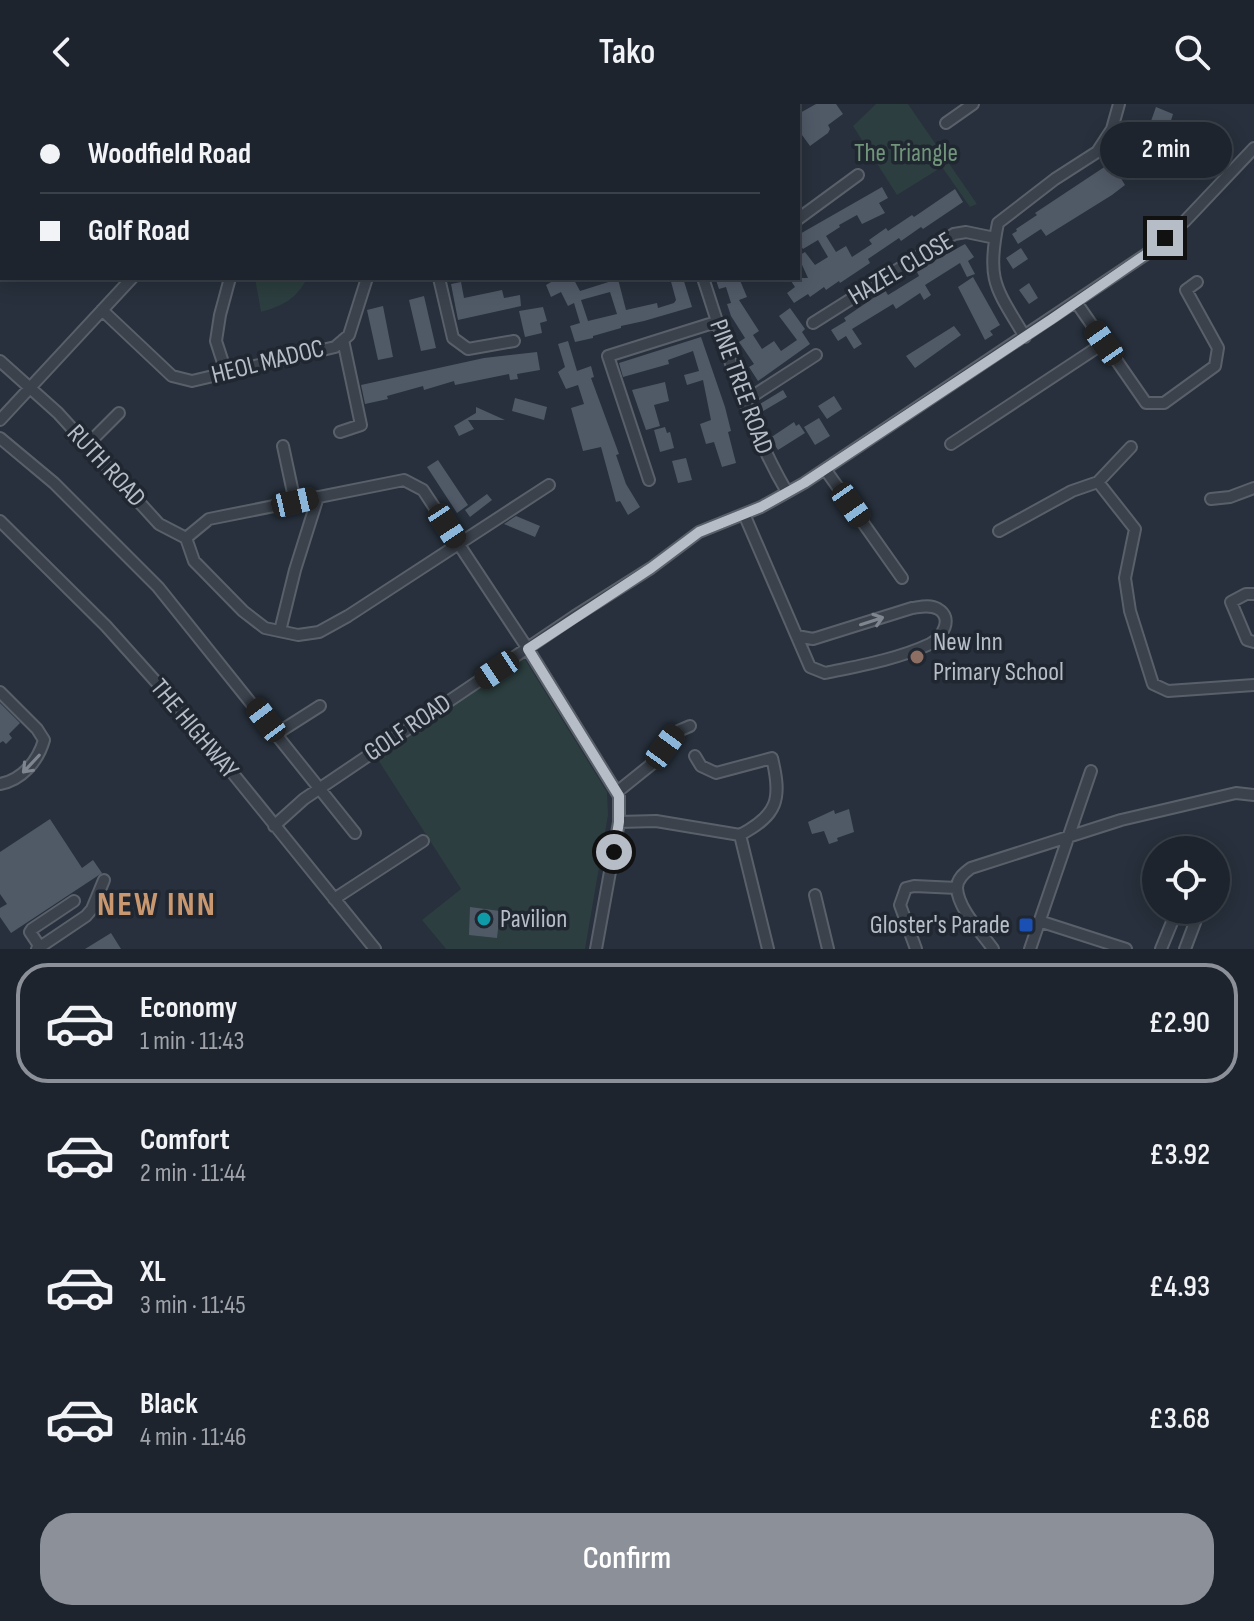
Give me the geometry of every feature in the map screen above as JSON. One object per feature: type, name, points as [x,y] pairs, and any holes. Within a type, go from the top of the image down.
[{"type":"street","points":[[946,123],[973,104]]},
{"type":"street","points":[[1025,337],[999,294],[992,272],[998,223],[1055,179],[1097,152],[1112,129],[1119,104]]},
{"type":"street","name":"GOLF ROAD","points":[[274,826],[321,787],[651,568],[699,532],[744,514],[825,469],[1145,255],[1185,221],[1254,148]]},
{"type":"street","points":[[800,218],[858,175]]},
{"type":"street","name":"HAZEL CLOSE","points":[[813,323],[954,234],[966,232],[995,238]]},
{"type":"street","points":[[0,420],[130,280]]},
{"type":"street","points":[[226,372],[216,341],[229,280]]},
{"type":"street","name":"HEOL MADOC","points":[[102,310],[172,376],[192,381],[335,347],[349,335],[366,280]]},
{"type":"street","points":[[439,280],[453,338],[468,349],[514,341]]},
{"type":"street","name":"PINE TREE ROAD","points":[[704,280],[768,461],[787,492]]},
{"type":"street","points":[[1076,302],[1146,403],[1164,403],[1215,366],[1218,348],[1186,290],[1197,282]]},
{"type":"street","points":[[649,480],[608,356],[716,322]]},
{"type":"street","points":[[340,432],[361,425],[343,340]]},
{"type":"street","points":[[951,444],[1104,343]]},
{"type":"street","points":[[745,401],[816,355]]},
{"type":"street","name":"RUTH ROAD","points":[[0,361],[88,444],[159,524],[186,538]]},
{"type":"street","points":[[88,444],[119,413]]},
{"type":"street","points":[[0,438],[54,483],[158,587],[355,833]]},
{"type":"street","points":[[283,446],[295,502]]},
{"type":"street","points":[[999,531],[1072,491],[1098,482],[1131,447]]},
{"type":"street","points":[[825,469],[902,578]]},
{"type":"street","points":[[549,485],[458,544],[348,616],[319,632],[298,635],[265,628],[243,611],[194,561],[186,538],[209,519],[404,480],[423,490],[458,544],[528,649],[617,792],[619,822],[596,949]]},
{"type":"street","points":[[1098,482],[1135,529],[1125,578],[1130,611],[1153,684],[1168,691],[1254,685]]},
{"type":"street","points":[[1211,499],[1230,497],[1254,488]]},
{"type":"street","points":[[280,631],[318,497]]},
{"type":"street","points":[[744,514],[810,667],[825,673],[880,660],[935,641],[942,635],[946,623],[937,608],[928,606],[912,608],[813,639],[797,636]]},
{"type":"street","name":"THE HIGHWAY","points":[[0,521],[106,626],[184,713],[375,949]]},
{"type":"street","points":[[1254,594],[1246,594],[1231,602],[1247,640],[1254,642]]},
{"type":"street","points":[[0,692],[44,740],[40,754],[32,765],[0,784]]},
{"type":"street","points":[[276,734],[320,706]]},
{"type":"street","points":[[617,792],[653,763],[676,732],[690,726]]},
{"type":"street","points":[[619,822],[656,821],[740,835],[760,825],[776,804],[778,782],[772,758],[716,773],[701,766],[695,756]]},
{"type":"street","points":[[1030,949],[1091,771]]},
{"type":"street","points":[[993,949],[962,905],[957,888],[960,877],[971,868],[1182,804],[1236,793],[1254,795]]},
{"type":"street","points":[[740,835],[768,949]]},
{"type":"street","points":[[334,899],[423,841]]},
{"type":"street","points":[[74,901],[32,929],[30,932],[39,948],[86,916],[104,880]]},
{"type":"street","points":[[916,949],[900,905],[906,888],[957,888]]},
{"type":"street","points":[[815,895],[828,949]]},
{"type":"street","points":[[1039,921],[1126,949]]},
{"type":"street","points":[[1161,949],[1171,924]]},
{"type":"street","points":[[1185,949],[1194,924]]},
{"type":"green space","name":"The Triangle","points":[[876,104],[908,104],[977,204],[970,207],[942,167],[897,195],[853,126]]},
{"type":"green space","points":[[255,280],[306,280],[288,301],[261,312]]},
{"type":"green space","points":[[521,653],[607,792],[608,815],[585,949],[446,949],[422,920],[461,889],[373,752]]},
{"type":"building","points":[[816,104],[836,104],[843,114],[828,125],[828,133],[810,146],[802,135],[800,136],[800,113]]},
{"type":"building","points":[[1156,107],[1173,114],[1166,137],[1154,151],[1158,163],[1148,154],[1119,175],[1125,185],[1112,195],[1046,236],[1041,229],[1018,244],[1012,234],[1037,215],[1035,213],[1142,142],[1140,140],[1155,123],[1151,121]]},
{"type":"building","points":[[882,187],[888,198],[879,203],[885,213],[862,224],[857,215],[826,236],[836,252],[846,246],[852,257],[872,244],[869,240],[886,228],[888,231],[912,215],[914,217],[955,189],[963,202],[923,229],[921,227],[901,241],[899,238],[840,283],[826,290],[824,287],[794,303],[787,293],[795,287],[790,280],[808,278],[800,255],[805,252],[815,265],[828,257],[818,240],[803,249],[800,234]]},
{"type":"building","points":[[965,244],[974,257],[968,261],[975,274],[967,277],[960,263],[925,285],[931,295],[924,300],[920,293],[896,309],[893,304],[852,329],[862,344],[854,349],[846,336],[838,341],[831,330],[846,321],[844,318],[885,290],[888,295],[919,276],[917,272],[930,263]]},
{"type":"building","points":[[1021,248],[1028,259],[1013,269],[1006,258]]},
{"type":"building","points":[[973,277],[1000,325],[990,331],[993,335],[985,340],[958,287]]},
{"type":"building","points":[[555,280],[574,280],[580,291],[618,280],[626,310],[657,303],[658,308],[676,300],[671,280],[684,280],[692,307],[575,342],[570,326],[580,323],[574,303],[568,306],[561,292],[551,297],[546,285]],"holes":[[[610,292],[617,314],[588,321],[581,300]]]},
{"type":"building","points":[[716,280],[740,280],[747,297],[739,300],[759,331],[753,335],[762,349],[774,341],[781,351],[797,340],[779,316],[790,308],[805,329],[802,332],[810,344],[758,381],[749,367],[754,364],[739,342],[745,338],[731,316],[726,287],[719,289]]},
{"type":"building","points":[[461,282],[464,298],[502,290],[504,298],[520,295],[521,306],[458,320],[451,284]]},
{"type":"building","points":[[1029,283],[1038,298],[1029,304],[1019,290]]},
{"type":"building","points":[[424,296],[436,348],[421,351],[409,300]]},
{"type":"building","points":[[383,306],[393,357],[378,360],[367,310]]},
{"type":"building","points":[[543,307],[547,321],[540,323],[542,333],[525,337],[519,311]]},
{"type":"building","points":[[954,326],[961,335],[915,368],[906,356]]},
{"type":"building","points":[[701,337],[731,431],[728,432],[736,463],[722,467],[714,442],[706,444],[700,424],[711,420],[703,380],[687,385],[684,375],[699,371],[693,351],[668,360],[669,364],[623,377],[619,363]]},
{"type":"building","points":[[568,341],[577,371],[591,366],[594,377],[591,378],[619,454],[616,455],[626,484],[640,507],[628,515],[620,501],[616,502],[601,447],[583,451],[571,408],[584,404],[578,385],[566,389],[558,372],[565,367],[558,344]]},
{"type":"building","points":[[537,352],[540,370],[517,374],[518,379],[510,380],[509,374],[455,385],[454,381],[424,390],[423,386],[365,404],[361,385],[484,358]]},
{"type":"building","points":[[665,382],[669,401],[654,405],[660,426],[646,430],[632,390]]},
{"type":"building","points":[[783,390],[787,397],[758,414],[755,407]]},
{"type":"building","points":[[834,396],[842,409],[827,419],[818,406]]},
{"type":"building","points":[[515,398],[547,407],[544,420],[512,411]]},
{"type":"building","points":[[476,407],[505,420],[468,420],[474,429],[459,436],[454,426],[476,413]]},
{"type":"building","points":[[819,418],[830,436],[815,445],[804,427]]},
{"type":"building","points":[[794,422],[805,433],[778,450],[770,438]]},
{"type":"building","points":[[665,427],[667,433],[670,432],[674,448],[660,452],[654,430]]},
{"type":"building","points":[[686,458],[692,480],[678,483],[672,461]]},
{"type":"building","points":[[438,460],[468,505],[457,513],[427,467]]},
{"type":"building","points":[[487,494],[492,500],[470,517],[465,510]]},
{"type":"building","points":[[516,516],[540,526],[535,537],[504,524]]},
{"type":"building","points":[[0,703],[20,723],[9,734],[12,738],[6,744],[3,741],[0,743]]},
{"type":"building","points":[[849,809],[854,832],[829,844],[824,831],[812,834],[808,822],[834,810],[835,814]]},
{"type":"building","points":[[50,819],[82,868],[93,860],[102,873],[11,933],[0,917],[0,908],[7,904],[0,894],[0,852]]},
{"type":"building","name":"Pavilion","points":[[470,907],[500,911],[497,938],[469,935]]},
{"type":"building","points":[[111,933],[121,949],[85,949]]},
{"type":"place","name":"New Inn Primary School","points":[[917,657]]},
{"type":"place","name":"Pavilion","points":[[484,919]]},
{"type":"place","name":"Gloster's Parade","points":[[1026,925]]},
{"type":"district","name":"NEW INN","points":[[157,904]]},
{"type":"route","points":[[614,852],[619,796],[528,649],[651,568],[699,532],[761,507],[804,483],[1052,319],[1165,238]]}]
